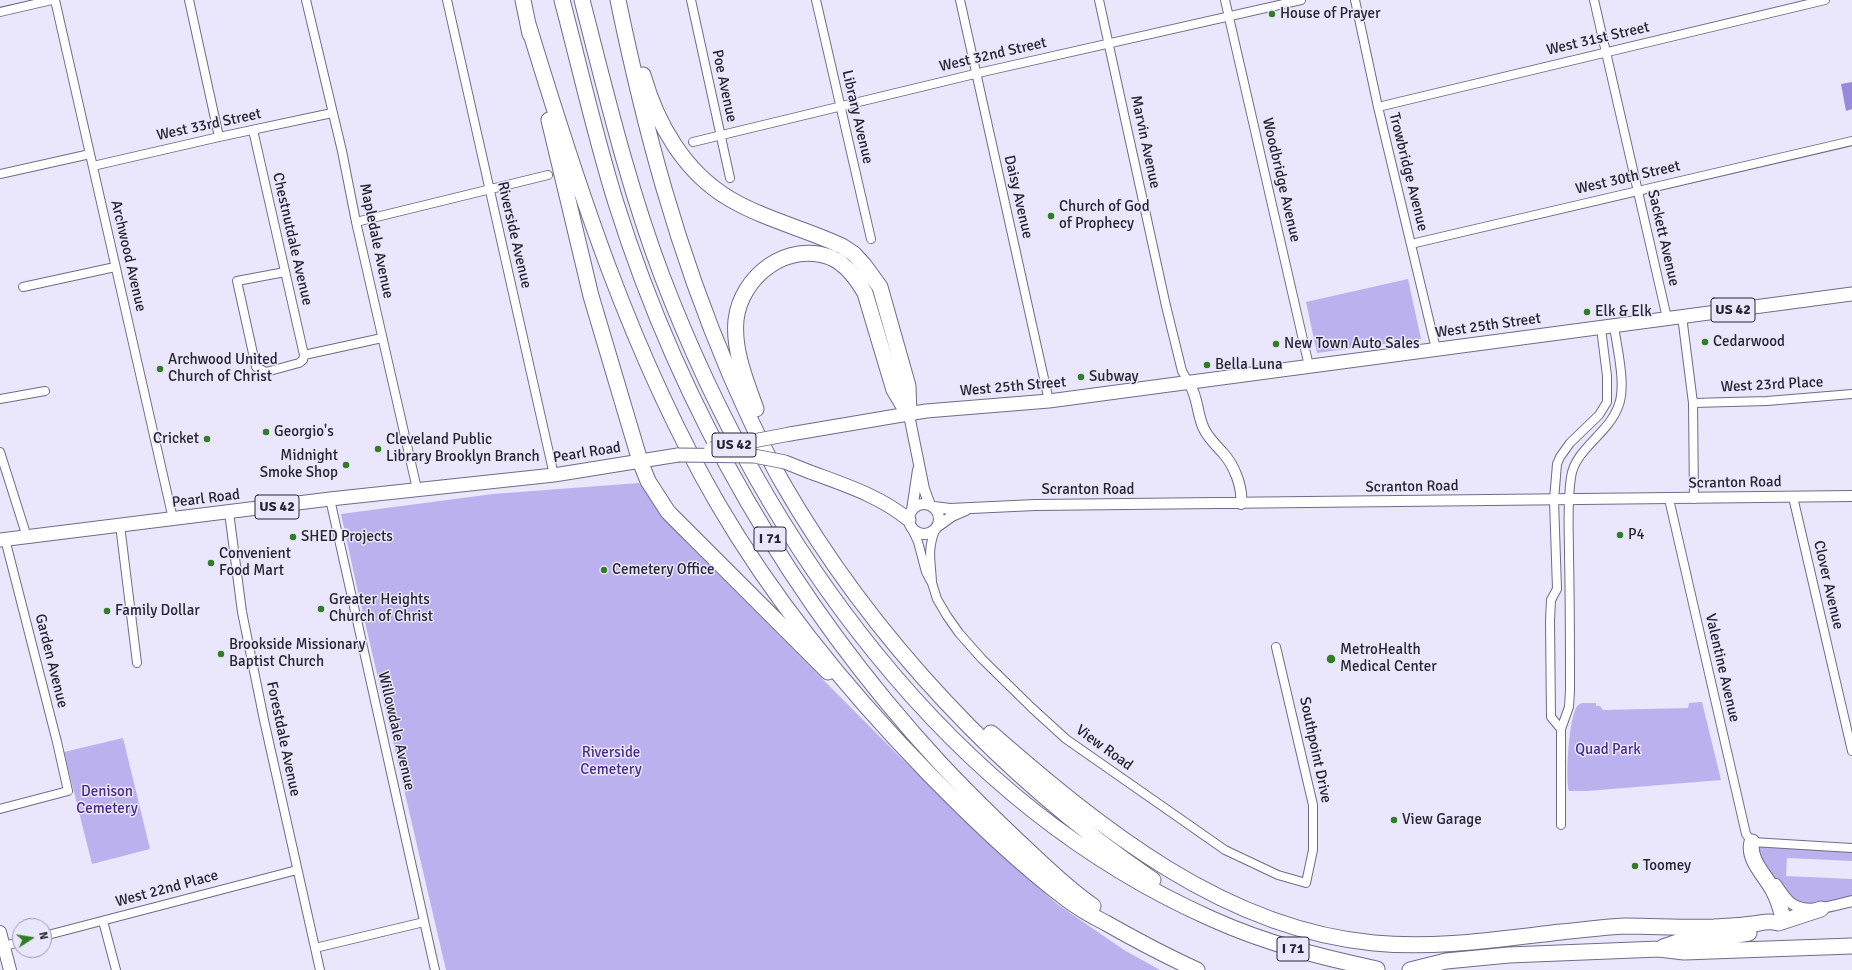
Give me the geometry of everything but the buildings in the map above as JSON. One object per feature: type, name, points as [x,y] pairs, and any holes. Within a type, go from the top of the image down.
[{"type":"highway","points":[[523,0],[548,118],[590,296],[640,461],[647,479],[668,512],[992,835],[1065,898],[1111,926],[1167,956]]},
{"type":"highway","name":"I 71","points":[[562,0],[608,177],[648,292],[676,360],[706,425],[738,486],[775,548],[813,604],[857,664],[914,734],[975,801],[1088,903],[1127,931],[1167,956],[1197,970]]},
{"type":"highway","name":"I 71","points":[[582,0],[620,150],[662,276],[684,330],[719,407],[757,478],[800,550],[850,622],[941,726],[988,771],[1041,816],[1105,862],[1166,897],[1212,919],[1282,946],[1324,958],[1377,969]]},
{"type":"highway","points":[[618,0],[650,142],[678,238],[696,290],[747,413],[781,480],[816,537],[860,599],[911,665],[936,693],[1062,811],[1124,860],[1212,919]]},
{"type":"highway","points":[[622,0],[646,85],[670,138],[686,161],[702,177],[730,199],[842,246],[854,254],[872,275],[880,287],[886,303],[908,386],[909,414]]},
{"type":"highway","points":[[528,24],[578,182],[618,292],[653,376],[699,471],[738,537],[770,584],[805,631],[889,732]]},
{"type":"highway","points":[[816,537],[774,456],[748,389],[738,354],[736,320],[741,300],[749,284],[760,272],[772,263],[788,256],[819,254],[833,259],[848,269],[858,280],[865,293],[894,390],[909,414]]},
{"type":"highway","points":[[860,599],[929,674],[976,720],[1031,768],[1085,811],[1123,839],[1190,882],[1251,912],[1290,926],[1322,935],[1359,941],[1432,945],[1623,926],[1712,927],[1771,921],[1781,922]]},
{"type":"highway","points":[[1752,842],[1751,849],[1755,861],[1774,890],[1779,902],[1781,922]]},
{"type":"highway","points":[[1659,949],[1683,940],[1746,934],[1771,927],[1781,922],[1821,909]]},
{"type":"highway","points":[[1410,970],[1446,961],[1551,952],[1659,949],[1684,952],[1852,946]]},
{"type":"main road","name":"West 25th Street","points":[[678,455],[790,434],[928,411],[1049,401],[1852,294]]},
{"type":"main road","name":"Pearl Road","points":[[3,539],[416,489],[554,475],[678,455]]},
{"type":"main road","points":[[678,455],[737,455],[762,457],[784,462],[862,491],[896,509],[911,520]]},
{"type":"main road","points":[[0,932],[10,970]]},
{"type":"street","points":[[0,12],[54,0]]},
{"type":"street","name":"Archwood Avenue","points":[[54,0],[173,519]]},
{"type":"street","points":[[189,0],[219,137]]},
{"type":"street","name":"Mapledale Avenue","points":[[306,0],[342,151],[356,222],[416,489]]},
{"type":"street","name":"Riverside Avenue","points":[[447,0],[554,475]]},
{"type":"street","name":"Poe Avenue","points":[[691,0],[730,178]]},
{"type":"street","name":"Library Avenue","points":[[816,0],[871,239]]},
{"type":"street","name":"Daisy Avenue","points":[[960,0],[1049,401]]},
{"type":"street","name":"Marvin Avenue","points":[[1099,0],[1166,306],[1182,370],[1189,383]]},
{"type":"street","name":"Woodbridge Avenue","points":[[1225,0],[1309,366]]},
{"type":"street","name":"West 32nd Street","points":[[692,142],[976,73],[1301,0]]},
{"type":"street","name":"Trowbridge Avenue","points":[[1355,0],[1378,107],[1436,349]]},
{"type":"street","name":"Sackett Avenue","points":[[1594,0],[1667,318]]},
{"type":"street","name":"West 31st Street","points":[[1378,107],[1606,51],[1825,0]]},
{"type":"street","name":"West 33rd Street","points":[[93,166],[332,113]]},
{"type":"street","name":"Chestnutdale Avenue","points":[[253,130],[304,355]]},
{"type":"street","name":"West 30th Street","points":[[1411,244],[1852,141]]},
{"type":"street","points":[[0,174],[90,154]]},
{"type":"street","points":[[356,222],[548,175]]},
{"type":"street","points":[[23,287],[116,267]]},
{"type":"street","points":[[285,272],[237,281],[256,366],[266,372],[299,363],[303,360],[304,355],[382,338]]},
{"type":"street","points":[[1682,316],[1693,403],[1694,499]]},
{"type":"street","points":[[1561,825],[1561,730],[1569,707],[1570,558],[1568,500],[1574,464],[1613,419],[1619,406],[1621,393],[1620,375],[1614,326]]},
{"type":"street","points":[[1561,730],[1551,717],[1550,621],[1551,600],[1557,589],[1554,500],[1555,478],[1560,457],[1570,443],[1599,415],[1607,402],[1608,392],[1601,328]]},
{"type":"street","points":[[1189,383],[1196,394],[1198,410],[1207,435],[1232,466],[1237,478],[1241,504]]},
{"type":"street","points":[[0,399],[45,391]]},
{"type":"street","points":[[1608,392],[1621,393]]},
{"type":"street","name":"West 23rd Place","points":[[1693,403],[1852,394]]},
{"type":"street","points":[[909,414],[919,464],[924,489],[932,506],[939,516],[936,528],[931,533],[921,534],[911,520],[919,464]]},
{"type":"street","points":[[0,452],[28,537]]},
{"type":"street","name":"Scranton Road","points":[[932,506],[972,508],[1036,505],[1241,504],[1852,496]]},
{"type":"street","name":"Clover Avenue","points":[[1793,497],[1852,751]]},
{"type":"street","name":"Willowdale Avenue","points":[[330,499],[435,970]]},
{"type":"street","name":"Valentine Avenue","points":[[1669,499],[1746,834],[1752,842]]},
{"type":"street","points":[[911,520],[920,504],[932,506]]},
{"type":"street","name":"Scranton Road","points":[[936,528],[952,516],[972,508]]},
{"type":"street","name":"Forestdale Avenue","points":[[229,512],[242,612],[320,970]]},
{"type":"street","name":"View Road","points":[[911,520],[926,572],[942,607],[959,634],[1000,678],[1066,739],[1225,850],[1278,875],[1306,883]]},
{"type":"street","points":[[120,525],[137,663]]},
{"type":"street","name":"View Road","points":[[932,583],[929,552],[930,543],[936,528]]},
{"type":"street","name":"Garden Avenue","points":[[0,809],[68,791],[57,742],[3,539]]},
{"type":"street","points":[[1556,558],[1570,558]]},
{"type":"street","points":[[1557,589],[1569,589]]},
{"type":"street","name":"Southpoint Drive","points":[[1276,647],[1313,805],[1313,850],[1306,883]]},
{"type":"street","points":[[1752,842],[1852,848]]},
{"type":"street","points":[[1752,842],[1758,848],[1762,862],[1776,885],[1788,900],[1798,906],[1821,909],[1852,901]]},
{"type":"street","name":"West 22nd Place","points":[[52,934],[297,870]]},
{"type":"street","points":[[103,921],[116,970]]},
{"type":"street","points":[[315,948],[424,922]]},
{"type":"street","points":[[4,946],[12,944]]},
{"type":"green space","points":[[1408,279],[1421,339],[1317,353],[1306,302]]},
{"type":"green space","name":"Riverside Cemetery","points":[[639,483],[685,541],[899,756],[997,851],[1057,904],[1124,950],[1160,970],[446,970],[341,514],[493,494]]},
{"type":"green space","name":"Quad Park","points":[[1702,702],[1721,780],[1587,791],[1569,791],[1567,773],[1570,733],[1572,720],[1578,705],[1582,703],[1596,703],[1596,706],[1600,706],[1603,710],[1688,708],[1689,703]]},
{"type":"green space","name":"Denison Cemetery","points":[[123,738],[150,849],[92,864],[64,752]]},
{"type":"green space","points":[[1748,842],[1852,848],[1852,861],[1787,858],[1786,876],[1852,879],[1852,900],[1806,904],[1782,902],[1772,898],[1765,892],[1759,881]]},
{"type":"shaded area","points":[[1852,82],[1852,109],[1846,111],[1841,84]]},
{"type":"place","name":"House of Prayer","points":[[1272,14]]},
{"type":"place","name":"Church of God of Prophecy","points":[[1051,216]]},
{"type":"place","name":"Elk & Elk","points":[[1587,312]]},
{"type":"place","name":"Cedarwood","points":[[1705,342]]},
{"type":"place","name":"New Town Auto Sales","points":[[1276,344]]},
{"type":"place","name":"Bella Luna","points":[[1207,365]]},
{"type":"place","name":"Archwood United Church of Christ","points":[[160,369]]},
{"type":"place","name":"Subway","points":[[1081,377]]},
{"type":"place","name":"Georgio's","points":[[266,432]]},
{"type":"place","name":"Cricket","points":[[207,439]]},
{"type":"place","name":"Cleveland Public Library Brooklyn Branch","points":[[378,449]]},
{"type":"place","name":"Midnight Smoke Shop","points":[[346,465]]},
{"type":"place","name":"P4","points":[[1620,535]]},
{"type":"place","name":"SHED Projects","points":[[293,537]]},
{"type":"place","name":"Convenient Food Mart","points":[[211,563]]},
{"type":"place","name":"Cemetery Office","points":[[604,570]]},
{"type":"place","name":"Greater Heights Church of Christ","points":[[321,609]]},
{"type":"place","name":"Family Dollar","points":[[107,611]]},
{"type":"place","name":"Brookside Missionary Baptist Church","points":[[221,654]]},
{"type":"place","name":"MetroHealth Medical Center","points":[[1331,659]]},
{"type":"place","name":"View Garage","points":[[1394,820]]},
{"type":"place","name":"Toomey","points":[[1635,866]]}]
